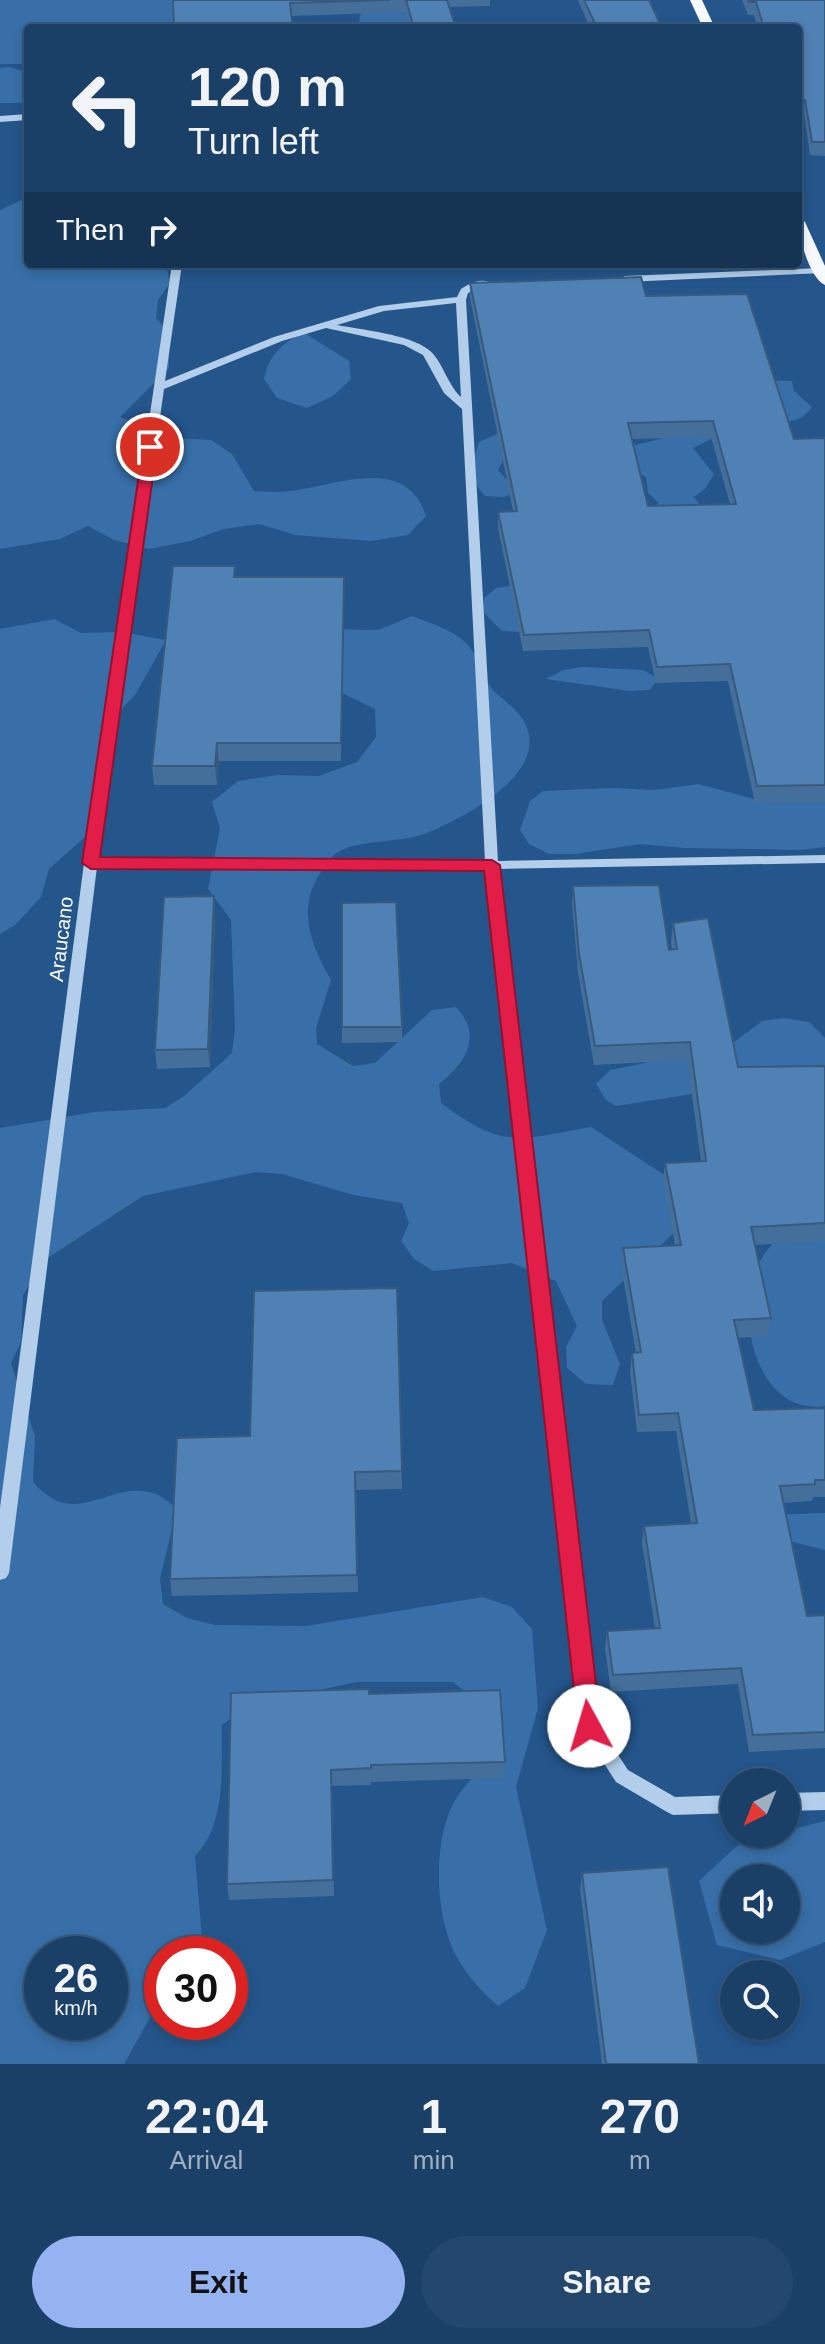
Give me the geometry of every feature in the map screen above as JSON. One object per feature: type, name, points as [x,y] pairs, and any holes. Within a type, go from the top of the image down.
[{"type":"main road","points":[[696,0],[707,24]]},
{"type":"main road","points":[[802,231],[823,276]]},
{"type":"street","points":[[0,119],[24,117]]},
{"type":"street","name":"Araucano","points":[[0,1573],[91,863],[176,268]]},
{"type":"street","points":[[616,279],[823,276]]},
{"type":"street","points":[[506,284],[474,285],[464,291],[461,300],[492,865],[589,1726],[622,1776],[673,1806],[720,1804]]},
{"type":"street","points":[[159,387],[278,339],[383,308],[461,300]]},
{"type":"street","points":[[325,325],[407,343],[427,353],[448,391],[468,409]]},
{"type":"street","points":[[91,863],[492,865],[825,859]]},
{"type":"street","points":[[800,1802],[825,1801]]},
{"type":"shaded area","points":[[0,0],[185,0],[236,24],[24,24],[24,64],[0,64]]},
{"type":"shaded area","points":[[426,0],[416,24],[361,24],[363,2]]},
{"type":"shaded area","points":[[10,67],[24,72],[24,103],[0,103],[0,68]]},
{"type":"shaded area","points":[[24,199],[24,268],[167,268],[170,283],[158,300],[156,318],[169,333],[169,368],[120,417],[176,438],[211,440],[232,454],[254,491],[286,492],[349,480],[387,479],[403,485],[416,497],[426,516],[408,535],[371,541],[295,535],[259,524],[224,529],[190,541],[149,549],[114,540],[88,526],[60,539],[0,549],[0,210]]},
{"type":"shaded area","points":[[303,332],[349,361],[351,379],[333,396],[307,408],[277,398],[264,379],[277,351]]},
{"type":"shaded area","points":[[763,380],[792,381],[794,391],[812,407],[796,420],[775,423]]},
{"type":"shaded area","points":[[742,424],[693,448],[714,474],[705,489],[694,497],[706,513],[657,506],[658,502],[648,493],[646,477],[639,474],[620,449],[681,434]]},
{"type":"shaded area","points":[[499,433],[508,450],[498,470],[511,485],[511,494],[504,497],[485,496],[473,481],[476,465],[472,465],[479,442]]},
{"type":"shaded area","points":[[523,584],[519,632],[502,631],[483,612],[484,598],[496,588]]},
{"type":"shaded area","points":[[412,616],[440,627],[466,643],[492,689],[516,710],[528,731],[529,748],[523,765],[510,781],[476,808],[424,834],[354,846],[335,854],[329,861],[315,882],[308,910],[312,938],[331,980],[316,1028],[317,1044],[353,1066],[375,1063],[432,1010],[456,1007],[469,1028],[470,1038],[457,1067],[439,1084],[441,1103],[481,1128],[512,1138],[591,1127],[666,1176],[678,1229],[602,1301],[602,1320],[620,1364],[613,1385],[586,1384],[567,1368],[566,1347],[577,1326],[556,1281],[512,1263],[433,1271],[414,1259],[401,1241],[409,1223],[402,1203],[353,1195],[282,1174],[256,1172],[143,1196],[46,1259],[23,1295],[21,1342],[11,1363],[35,1436],[33,1482],[49,1496],[64,1503],[79,1504],[123,1492],[139,1491],[156,1494],[177,1508],[160,1579],[163,1604],[187,1618],[215,1625],[306,1626],[483,1597],[512,1607],[532,1629],[538,1708],[516,1787],[547,1930],[525,1988],[498,2006],[471,1979],[450,1943],[439,1882],[446,1821],[466,1785],[492,1756],[477,1701],[453,1682],[357,1682],[249,1705],[222,1725],[217,1812],[213,1828],[195,1856],[202,1936],[144,1936],[144,2028],[124,2064],[0,2064],[0,1128],[94,1112],[165,1108],[184,1096],[232,1053],[235,1028],[231,920],[208,889],[220,828],[212,802],[238,781],[278,775],[319,776],[357,762],[376,737],[375,709],[344,694],[308,684],[259,628],[378,630]]},
{"type":"shaded area","points":[[54,619],[81,633],[121,632],[166,640],[135,695],[114,717],[96,794],[104,820],[49,869],[41,897],[15,925],[0,934],[0,629]]},
{"type":"shaded area","points":[[582,667],[643,670],[659,679],[649,690],[630,691],[546,679],[563,670]]},
{"type":"shaded area","points":[[698,784],[754,799],[825,797],[825,847],[800,850],[640,844],[575,854],[549,854],[529,844],[520,830],[530,801],[543,791],[654,790]]},
{"type":"shaded area","points":[[784,1018],[809,1022],[825,1038],[825,1073],[616,1106],[606,1100],[596,1084],[610,1070],[729,1046],[762,1021]]},
{"type":"shaded area","points":[[825,1200],[825,1406],[803,1405],[785,1397],[770,1383],[760,1365],[749,1322],[749,1300],[757,1267],[772,1244]]},
{"type":"shaded area","points":[[825,1513],[825,1550],[781,1539],[766,1515]]},
{"type":"shaded area","points":[[825,1821],[825,1942],[780,1960],[717,1945],[699,1881],[735,1848],[800,1848],[800,1827]]},
{"type":"building","points":[[173,0],[390,0],[290,3],[293,24],[174,24]]},
{"type":"building","points":[[406,0],[447,0],[455,24],[413,24]]},
{"type":"building","points":[[584,0],[649,0],[660,24],[595,24]]},
{"type":"building","points":[[825,0],[825,142],[812,142],[805,100],[802,100],[802,24],[763,24],[756,2],[749,2]]},
{"type":"building","points":[[641,277],[646,296],[747,294],[794,439],[825,438],[825,785],[757,786],[730,664],[657,667],[649,630],[524,635],[498,512],[517,511],[470,283]],"holes":[[[713,421],[736,504],[648,506],[628,423]]]},
{"type":"building","points":[[173,566],[235,566],[234,577],[344,577],[341,743],[217,743],[215,766],[152,766]]},
{"type":"building","points":[[659,885],[669,950],[677,949],[673,923],[708,918],[738,1067],[825,1066],[825,1223],[751,1227],[771,1318],[734,1320],[754,1410],[825,1408],[825,1480],[815,1480],[815,1484],[780,1486],[807,1616],[825,1615],[825,1732],[753,1735],[741,1668],[613,1675],[607,1631],[660,1628],[644,1526],[697,1523],[678,1413],[639,1415],[632,1353],[641,1352],[623,1248],[681,1245],[665,1163],[706,1161],[690,1042],[595,1046],[579,954],[573,886]]},
{"type":"building","points":[[214,896],[208,1049],[155,1050],[164,897]]},
{"type":"building","points":[[396,902],[402,1027],[342,1027],[342,903]]},
{"type":"building","points":[[397,1288],[402,1471],[355,1472],[357,1575],[170,1579],[177,1438],[250,1436],[254,1291]]},
{"type":"building","points":[[369,1689],[369,1694],[500,1690],[505,1762],[371,1765],[371,1768],[331,1770],[333,1880],[227,1884],[231,1693]]},
{"type":"building","points":[[668,1867],[699,2064],[606,2064],[582,1873]]},
{"type":"route","points":[[150,447],[91,863],[492,865],[589,1726]]}]
